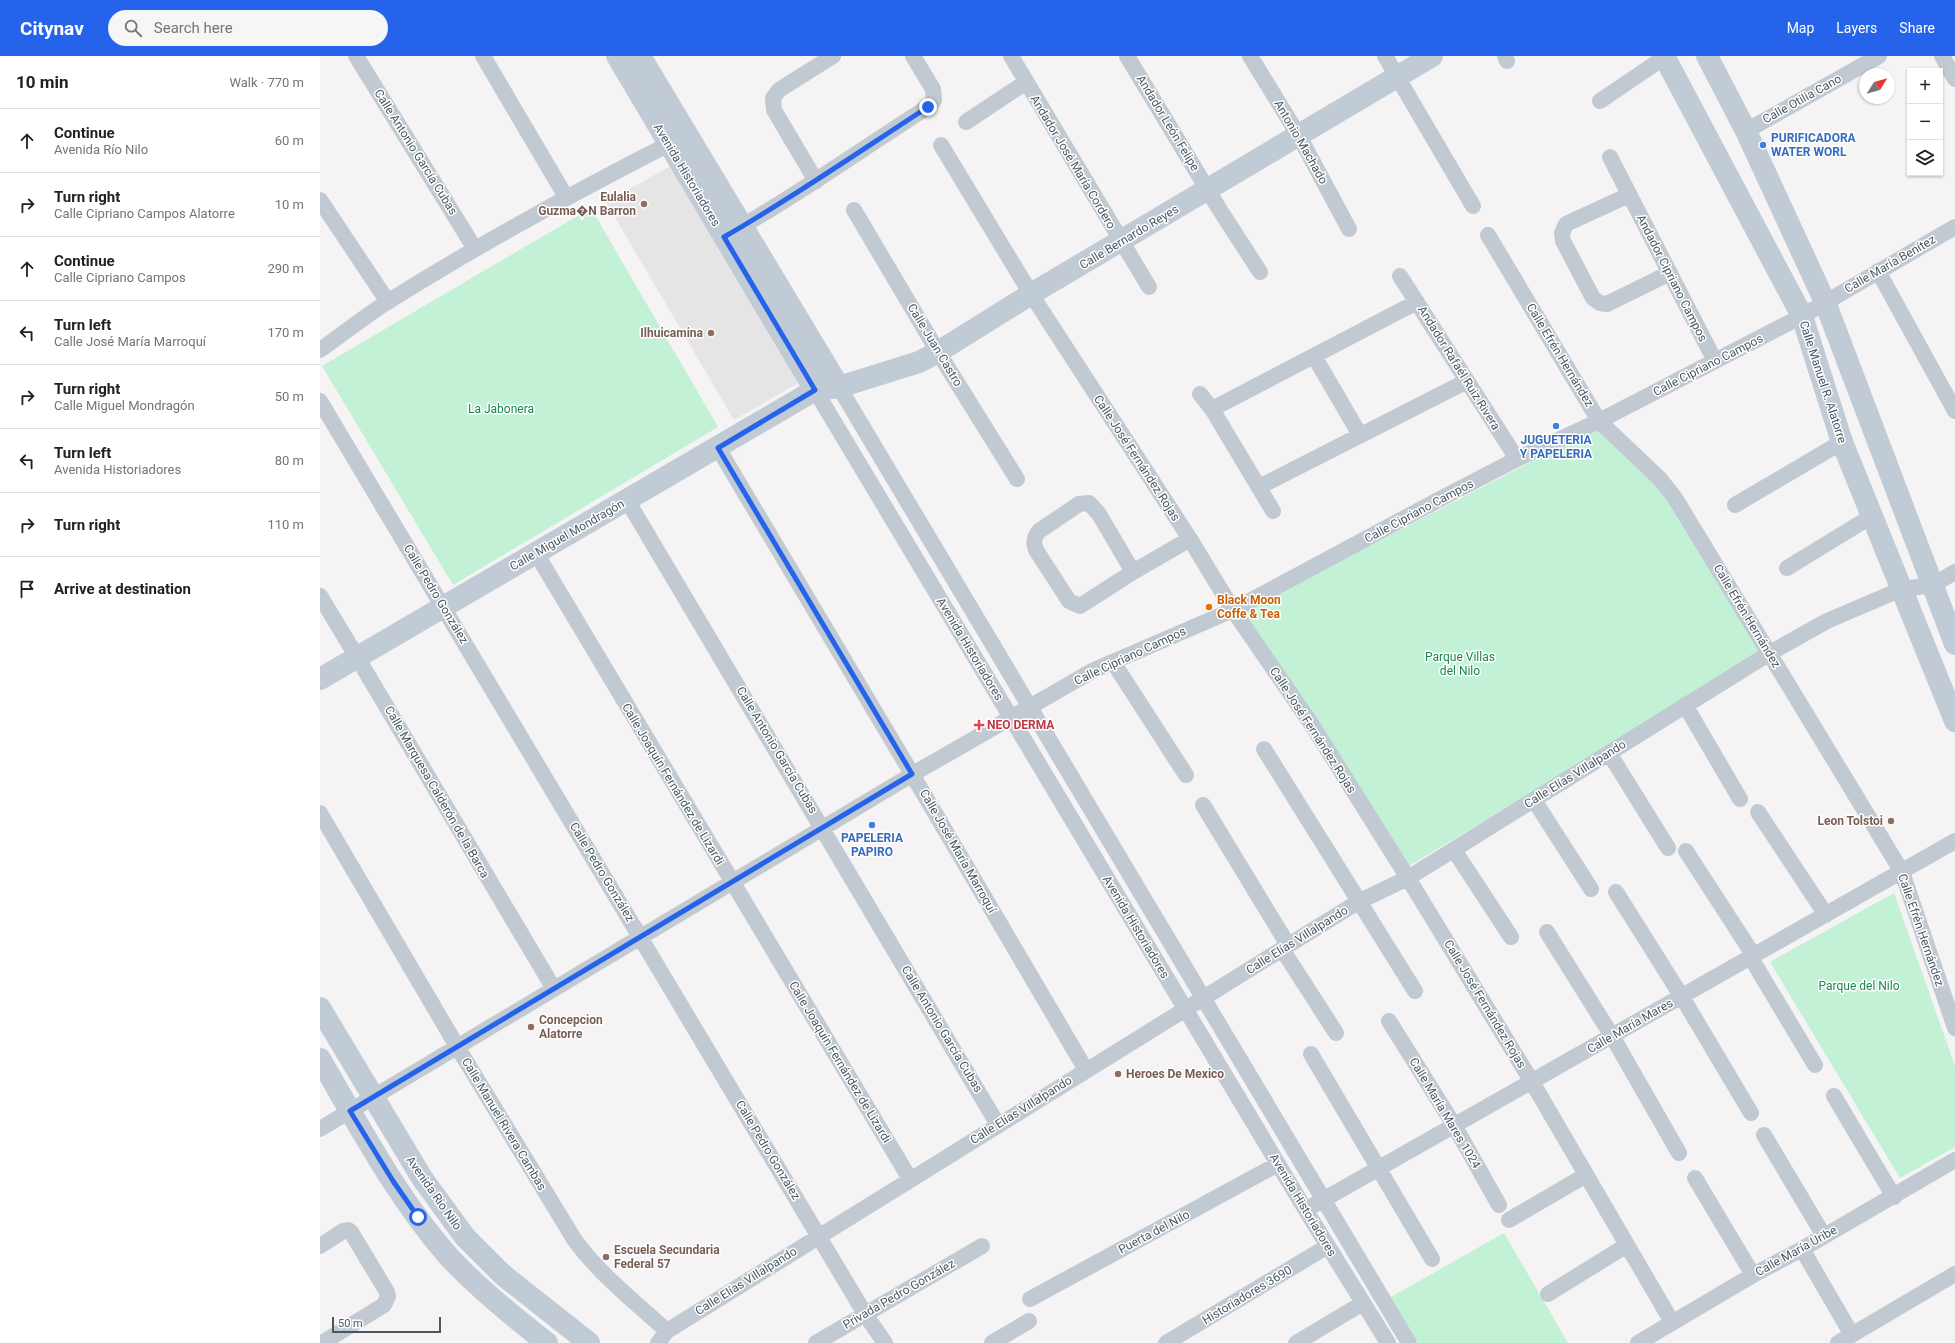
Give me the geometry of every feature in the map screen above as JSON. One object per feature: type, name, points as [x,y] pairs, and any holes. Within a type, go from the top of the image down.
[{"type":"street","name":"Calle Antonio García Cubas","points":[[356,56],[476,249]]},
{"type":"street","points":[[483,56],[566,197]]},
{"type":"street","name":"Avenida Historiadores","points":[[617,56],[1185,1009],[1305,1209],[1388,1343]]},
{"type":"street","name":"Avenida Historiadores","points":[[640,56],[1031,706],[1202,998],[1409,1343]]},
{"type":"street","points":[[816,181],[774,110],[773,98],[779,90],[833,56]]},
{"type":"street","points":[[724,237],[816,181],[839,164],[928,107],[934,100],[933,89],[913,56]]},
{"type":"street","name":"Andador José María Cordero","points":[[1010,56],[1149,287]]},
{"type":"street","name":"Andador León Felipe","points":[[1127,56],[1260,272]]},
{"type":"street","name":"Antonio Machado","points":[[1250,56],[1298,136],[1349,229]]},
{"type":"street","points":[[1385,56],[1473,206]]},
{"type":"street","name":"Calle Bernardo Reyes","points":[[815,390],[839,387],[919,362],[938,352],[1031,294],[1122,242],[1208,189],[1432,56]]},
{"type":"street","points":[[1600,101],[1664,56]]},
{"type":"street","name":"Calle Manuel R. Alatorre","points":[[1664,56],[1802,316],[1842,442],[1955,722]]},
{"type":"street","points":[[1707,56],[1746,131],[1825,302],[1955,644]]},
{"type":"street","name":"Calle Otilia Cano","points":[[1746,131],[1879,56]]},
{"type":"street","points":[[1942,56],[1955,79]]},
{"type":"street","points":[[966,122],[1026,82]]},
{"type":"street","points":[[320,350],[388,302],[476,249],[566,197],[669,144]]},
{"type":"street","name":"Calle José Fernández Rojas","points":[[941,145],[1031,294],[1190,539],[1233,610],[1312,725],[1408,878],[1532,1082],[1672,1322]]},
{"type":"street","name":"Andador Cipriano Campos","points":[[1610,158],[1715,361]]},
{"type":"street","points":[[1629,195],[1566,224],[1562,232],[1563,241],[1566,247],[1593,298],[1600,304],[1607,304],[1670,274]]},
{"type":"street","points":[[320,200],[388,302]]},
{"type":"street","name":"Calle Juan Castro","points":[[854,210],[938,352],[1017,480]]},
{"type":"street","name":"Calle María Benítez","points":[[1825,302],[1955,226]]},
{"type":"street","name":"Calle Efrén Hernández","points":[[1488,235],[1599,421],[1669,489],[1770,652],[1902,872],[1955,1028]]},
{"type":"street","points":[[1878,271],[1955,411]]},
{"type":"street","name":"Andador Rafaél Ruiz Rivera","points":[[1400,276],[1517,459]]},
{"type":"street","points":[[1212,409],[1417,302]]},
{"type":"street","name":"Calle Cipriano Campos","points":[[320,1129],[458,1048],[912,774],[1094,670],[1233,610],[1517,459],[1599,421],[1802,316],[1825,302]]},
{"type":"street","points":[[1314,356],[1360,436]]},
{"type":"street","points":[[1259,487],[1467,381]]},
{"type":"street","name":"Calle Miguel Mondragón","points":[[320,679],[815,390]]},
{"type":"street","points":[[1200,394],[1212,409],[1273,511]]},
{"type":"street","name":"Calle Pedro González","points":[[320,401],[444,606],[865,1314],[885,1343]]},
{"type":"street","points":[[1735,505],[1842,442]]},
{"type":"street","name":"Calle José María Marroquí","points":[[718,448],[1086,1070]]},
{"type":"street","name":"Calle Antonio García Cubas","points":[[627,500],[998,1125]]},
{"type":"street","points":[[1133,572],[1099,514],[1089,503],[1078,504],[1039,531],[1036,535],[1034,541],[1036,550],[1070,601],[1076,606],[1080,606],[1133,572],[1190,539]]},
{"type":"street","points":[[1787,568],[1872,516]]},
{"type":"street","name":"Calle Joaquín Fernández de Lizardi","points":[[536,553],[910,1179]]},
{"type":"street","name":"Calle Elías Villalpando","points":[[663,1337],[819,1235],[1202,998],[1358,902],[1408,878],[1454,850],[1770,652],[1826,621],[1902,590],[1933,585],[1955,572]]},
{"type":"street","name":"Calle Marquesa Calderón de la Barca","points":[[320,596],[358,656],[554,989]]},
{"type":"street","points":[[1113,662],[1186,775]]},
{"type":"street","points":[[1685,706],[1740,799]]},
{"type":"street","points":[[1264,749],[1358,902],[1415,991]]},
{"type":"street","points":[[1609,753],[1668,848]]},
{"type":"street","points":[[1534,800],[1591,889]]},
{"type":"street","points":[[1203,805],[1336,1033]]},
{"type":"street","points":[[1758,812],[1826,915]]},
{"type":"street","name":"Calle Manuel Rivera Cambas","points":[[320,813],[458,1048],[574,1239],[585,1254],[663,1337]]},
{"type":"street","name":"Calle María Mares","points":[[1305,1209],[1753,957],[1955,841]]},
{"type":"street","points":[[1454,850],[1511,937]]},
{"type":"street","points":[[1686,851],[1753,957],[1815,1065]]},
{"type":"street","points":[[1616,892],[1682,996],[1751,1113]]},
{"type":"street","points":[[1547,932],[1612,1036],[1679,1152]]},
{"type":"street","name":"Avenida Río Nilo","points":[[320,1008],[422,1178],[465,1237],[503,1274],[588,1343]]},
{"type":"street","name":"Calle María Mares 1024","points":[[1389,1021],[1454,1126],[1499,1205]]},
{"type":"street","points":[[1312,1054],[1432,1259]]},
{"type":"street","points":[[320,1059],[393,1181],[432,1236],[485,1294],[546,1343]]},
{"type":"street","points":[[1834,1096],[1894,1197]]},
{"type":"street","points":[[1764,1135],[1824,1236]]},
{"type":"street","name":"Calle María Uribe","points":[[1638,1343],[1752,1275],[1802,1249],[1894,1197],[1955,1160]]},
{"type":"street","name":"Puerta del Nilo","points":[[1030,1299],[1278,1164]]},
{"type":"street","points":[[1509,1220],[1586,1175]]},
{"type":"street","points":[[1695,1178],[1752,1275]]},
{"type":"street","points":[[320,1246],[339,1233],[348,1230],[354,1235],[387,1292],[384,1305],[322,1343]]},
{"type":"street","points":[[1548,1294],[1627,1245]]},
{"type":"street","name":"Privada Pedro González","points":[[816,1343],[982,1246]]},
{"type":"street","name":"Historiadores 3690","points":[[1166,1343],[1328,1246]]},
{"type":"street","points":[[1802,1249],[1845,1339],[1955,1274]]},
{"type":"street","points":[[1296,1343],[1364,1303]]},
{"type":"street","points":[[992,1343],[1029,1321]]},
{"type":"shaded area","points":[[676,163],[805,379],[734,420],[606,202]]},
{"type":"green space","name":"La Jabonera","points":[[591,208],[718,427],[453,585],[322,366]]},
{"type":"green space","name":"Parque Villas del Nilo","points":[[1598,427],[1666,487],[1766,652],[1409,866],[1242,612]]},
{"type":"green space","name":"Parque del Nilo","points":[[1894,893],[1955,1066],[1955,1147],[1900,1178],[1770,962]]},
{"type":"green space","points":[[1504,1233],[1568,1343],[1418,1343],[1391,1297]]},
{"type":"place","name":"PURIFICADORA WATER WORL","points":[[1763,145]]},
{"type":"place","name":"Eulalia Guzma�N Barron","points":[[644,204]]},
{"type":"place","name":"Ilhuicamina","points":[[711,333]]},
{"type":"place","name":"JUGUETERIA Y PAPELERIA","points":[[1556,426]]},
{"type":"place","name":"Black Moon Coffe & Tea","points":[[1209,607]]},
{"type":"place","name":"NEO DERMA","points":[[979,725]]},
{"type":"place","name":"Leon Tolstoi","points":[[1891,821]]},
{"type":"place","name":"PAPELERIA PAPIRO","points":[[872,825]]},
{"type":"place","name":"Concepcion Alatorre","points":[[531,1027]]},
{"type":"place","name":"Heroes De Mexico","points":[[1118,1074]]},
{"type":"place","name":"Escuela Secundaria Federal 57","points":[[606,1257]]},
{"type":"route","points":[[418,1217],[382,1165],[350,1111],[458,1048],[912,774],[718,448],[815,390],[724,237],[816,181],[839,164],[928,107]]}]
